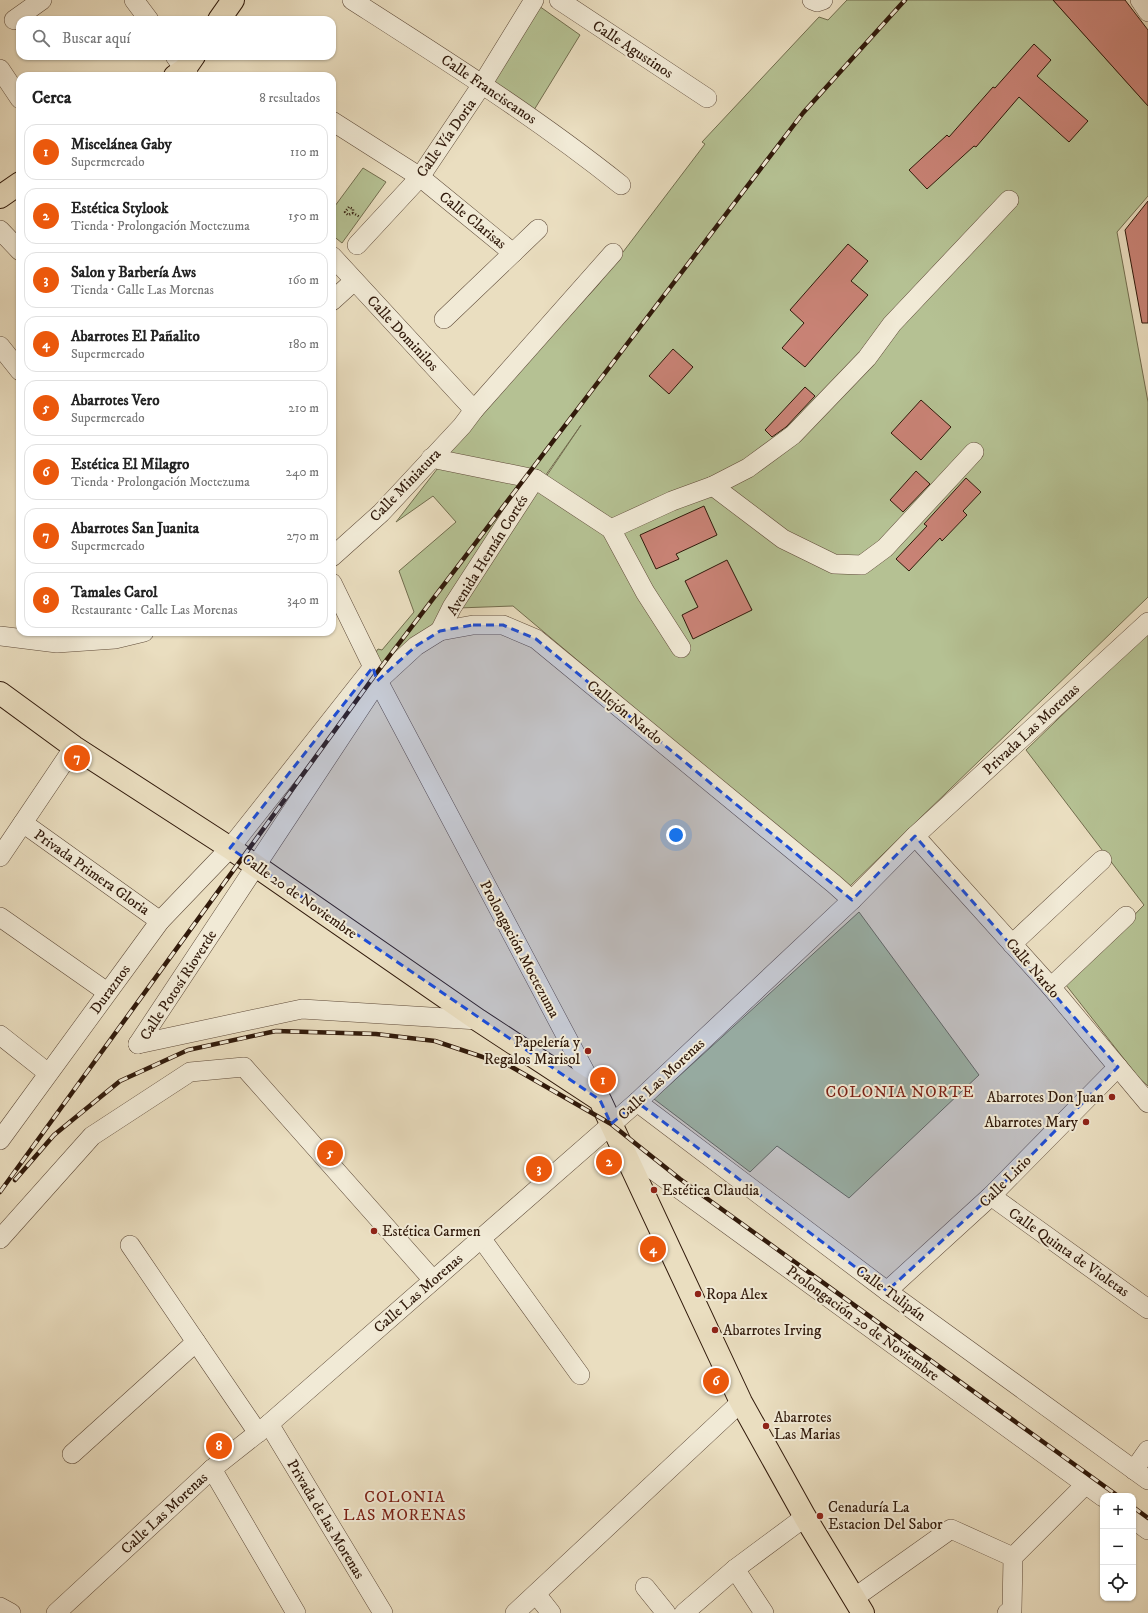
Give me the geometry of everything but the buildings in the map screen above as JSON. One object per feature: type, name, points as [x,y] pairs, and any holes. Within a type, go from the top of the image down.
[{"type":"main road","points":[[222,16],[233,0]]},
{"type":"main road","points":[[0,197],[16,186]]},
{"type":"main road","name":"Calle 20 de Noviembre","points":[[0,693],[74,747],[230,848],[478,1020],[600,1100]]},
{"type":"main road","name":"Prolongación Moctezuma","points":[[600,1100],[741,1402],[805,1517],[859,1609]]},
{"type":"street","points":[[20,16],[42,0]]},
{"type":"street","points":[[134,0],[146,16]]},
{"type":"street","name":"Calle Franciscanos","points":[[352,0],[483,84],[581,152],[621,185]]},
{"type":"street","name":"Calle Vía Doria","points":[[357,245],[420,177],[483,84],[534,0]]},
{"type":"street","name":"Calle Agustinos","points":[[558,0],[707,98]]},
{"type":"street","points":[[812,0],[817,2],[823,0]]},
{"type":"street","points":[[1140,0],[1148,12]]},
{"type":"street","points":[[0,70],[16,93]]},
{"type":"street","name":"Calle Clarisas","points":[[336,124],[420,177],[513,253]]},
{"type":"street","points":[[611,529],[672,501],[713,486],[748,468],[793,435],[867,358],[892,324],[1009,200]]},
{"type":"street","points":[[444,319],[538,229]]},
{"type":"street","points":[[0,230],[16,248]]},
{"type":"street","name":"Calle Miniatura","points":[[336,553],[381,513],[462,426],[474,410],[613,253]]},
{"type":"street","name":"Calle Dominilos","points":[[336,261],[474,410]]},
{"type":"street","points":[[336,297],[354,281]]},
{"type":"street","points":[[0,346],[16,366]]},
{"type":"street","points":[[713,486],[783,539],[834,564],[862,565],[885,548],[974,452]]},
{"type":"street","points":[[431,458],[536,479],[611,529],[645,592],[681,648]]},
{"type":"street","name":"Avenida Hernán Cortés","points":[[440,631],[452,607],[536,479]]},
{"type":"street","name":"Prolongación Moctezuma","points":[[336,591],[375,674],[600,1100]]},
{"type":"street","name":"Privada Las Morenas","points":[[915,836],[1148,622]]},
{"type":"street","name":"Callejón Nardo","points":[[375,674],[440,631],[473,625],[503,625],[536,639],[852,900]]},
{"type":"street","points":[[0,636],[57,643],[115,639],[127,636]]},
{"type":"street","points":[[230,848],[375,674]]},
{"type":"street","name":"Calle Potosí Rioverde","points":[[375,674],[256,866],[138,1044],[302,1009],[478,1020]]},
{"type":"street","points":[[0,858],[74,747]]},
{"type":"street","name":"Privada Primera Gloria","points":[[23,823],[160,921]]},
{"type":"street","name":"Calle Las Morenas","points":[[56,1613],[212,1469],[263,1428],[637,1102],[852,900],[915,836]]},
{"type":"street","name":"Calle Nardo","points":[[915,836],[1051,987],[1148,1103]]},
{"type":"street","name":"Duraznos","points":[[0,1140],[160,921],[230,848]]},
{"type":"street","points":[[1012,944],[1102,860]]},
{"type":"street","points":[[1051,987],[1126,916]]},
{"type":"street","points":[[0,917],[107,992]]},
{"type":"street","points":[[0,1035],[48,1073]]},
{"type":"street","points":[[0,1239],[92,1136],[190,1072],[244,1067],[433,1280]]},
{"type":"street","name":"Calle Lirio","points":[[887,1291],[990,1196],[1118,1067]]},
{"type":"street","name":"Calle Tulipán","points":[[637,1102],[887,1291],[1141,1475]]},
{"type":"street","name":"Prolongación 20 de Noviembre","points":[[623,1148],[1100,1496]]},
{"type":"street","name":"Calle Quinta de Violetas","points":[[990,1196],[1148,1308]]},
{"type":"street","points":[[481,1238],[580,1375]]},
{"type":"street","name":"Privada de las Morenas","points":[[130,1245],[196,1342],[263,1428],[383,1613]]},
{"type":"street","points":[[72,1454],[196,1342]]},
{"type":"street","points":[[515,1613],[741,1402]]},
{"type":"street","points":[[1141,1475],[1148,1450]]},
{"type":"street","points":[[212,1469],[296,1613]]},
{"type":"street","points":[[1007,1613],[1012,1610],[1013,1557],[1085,1485]]},
{"type":"street","points":[[684,1613],[734,1569],[805,1517]]},
{"type":"street","points":[[1136,1521],[1148,1530]]},
{"type":"street","points":[[859,1609],[951,1529],[1013,1557]]},
{"type":"street","points":[[734,1569],[764,1613]]},
{"type":"street","points":[[645,1587],[666,1613]]},
{"type":"street","points":[[536,1594],[551,1613]]},
{"type":"street","points":[[0,1607],[11,1613]]},
{"type":"path","points":[[353,213],[374,227]]},
{"type":"highlighted area","points":[[473,625],[503,625],[536,639],[852,900],[915,836],[1118,1067],[991,1196],[887,1291],[637,1102],[611,1124],[600,1100],[230,848],[373,667],[377,681],[416,646],[440,631]]},
{"type":"green space","points":[[847,0],[1053,0],[1148,106],[1148,196],[1117,232],[1148,402],[1148,597],[848,888],[513,606],[458,608],[382,674],[371,659],[378,649],[382,650],[414,612],[399,571],[456,522],[433,496],[396,522],[483,410],[598,285],[705,144],[702,142],[819,17],[828,20]],"holes":[[[581,425],[487,564],[538,486]]]},
{"type":"green space","points":[[539,6],[580,35],[534,110],[491,82]]},
{"type":"green space","points":[[363,168],[386,182],[342,243],[336,238],[336,205]]},
{"type":"green space","points":[[1148,632],[1148,1086],[1139,1078],[1066,985],[1144,905],[1026,750]]},
{"type":"green space","points":[[859,912],[979,1075],[849,1198],[777,1146],[750,1172],[654,1099]]},
{"type":"railway","points":[[0,1192],[375,675],[803,113],[905,0]]},
{"type":"railway","points":[[15,1180],[54,1135],[120,1081],[188,1050],[276,1031],[376,1034],[435,1041],[510,1066],[611,1124],[680,1179],[1114,1493]]},
{"type":"railway","points":[[1136,1509],[1148,1518]]},
{"type":"place","name":"Abarrotes San Juanita","points":[[77,758]]},
{"type":"place","name":"Papelería y Regalos Marisol","points":[[588,1051]]},
{"type":"place","name":"Miscelánea Gaby","points":[[603,1080]]},
{"type":"place","name":"Abarrotes Don Juan","points":[[1112,1097]]},
{"type":"place","name":"Abarrotes Mary","points":[[1086,1122]]},
{"type":"place","name":"Abarrotes Vero","points":[[330,1153]]},
{"type":"place","name":"Estética Stylook","points":[[609,1162]]},
{"type":"place","name":"Salon y Barbería Aws","points":[[539,1169]]},
{"type":"place","name":"Estética Claudia","points":[[654,1190]]},
{"type":"place","name":"Estética Carmen","points":[[374,1231]]},
{"type":"place","name":"Abarrotes El Pañalito","points":[[653,1249]]},
{"type":"place","name":"Ropa Alex","points":[[698,1294]]},
{"type":"place","name":"Abarrotes Irving","points":[[715,1330]]},
{"type":"place","name":"Estética El Milagro","points":[[716,1381]]},
{"type":"place","name":"Abarrotes Las Marias","points":[[766,1426]]},
{"type":"place","name":"Tamales Carol","points":[[219,1446]]},
{"type":"place","name":"Cenaduría La Estacion Del Sabor","points":[[820,1516]]},
{"type":"district","name":"COLONIA NORTE","points":[[900,1091]]},
{"type":"district","name":"COLONIA LAS MORENAS","points":[[405,1505]]}]
